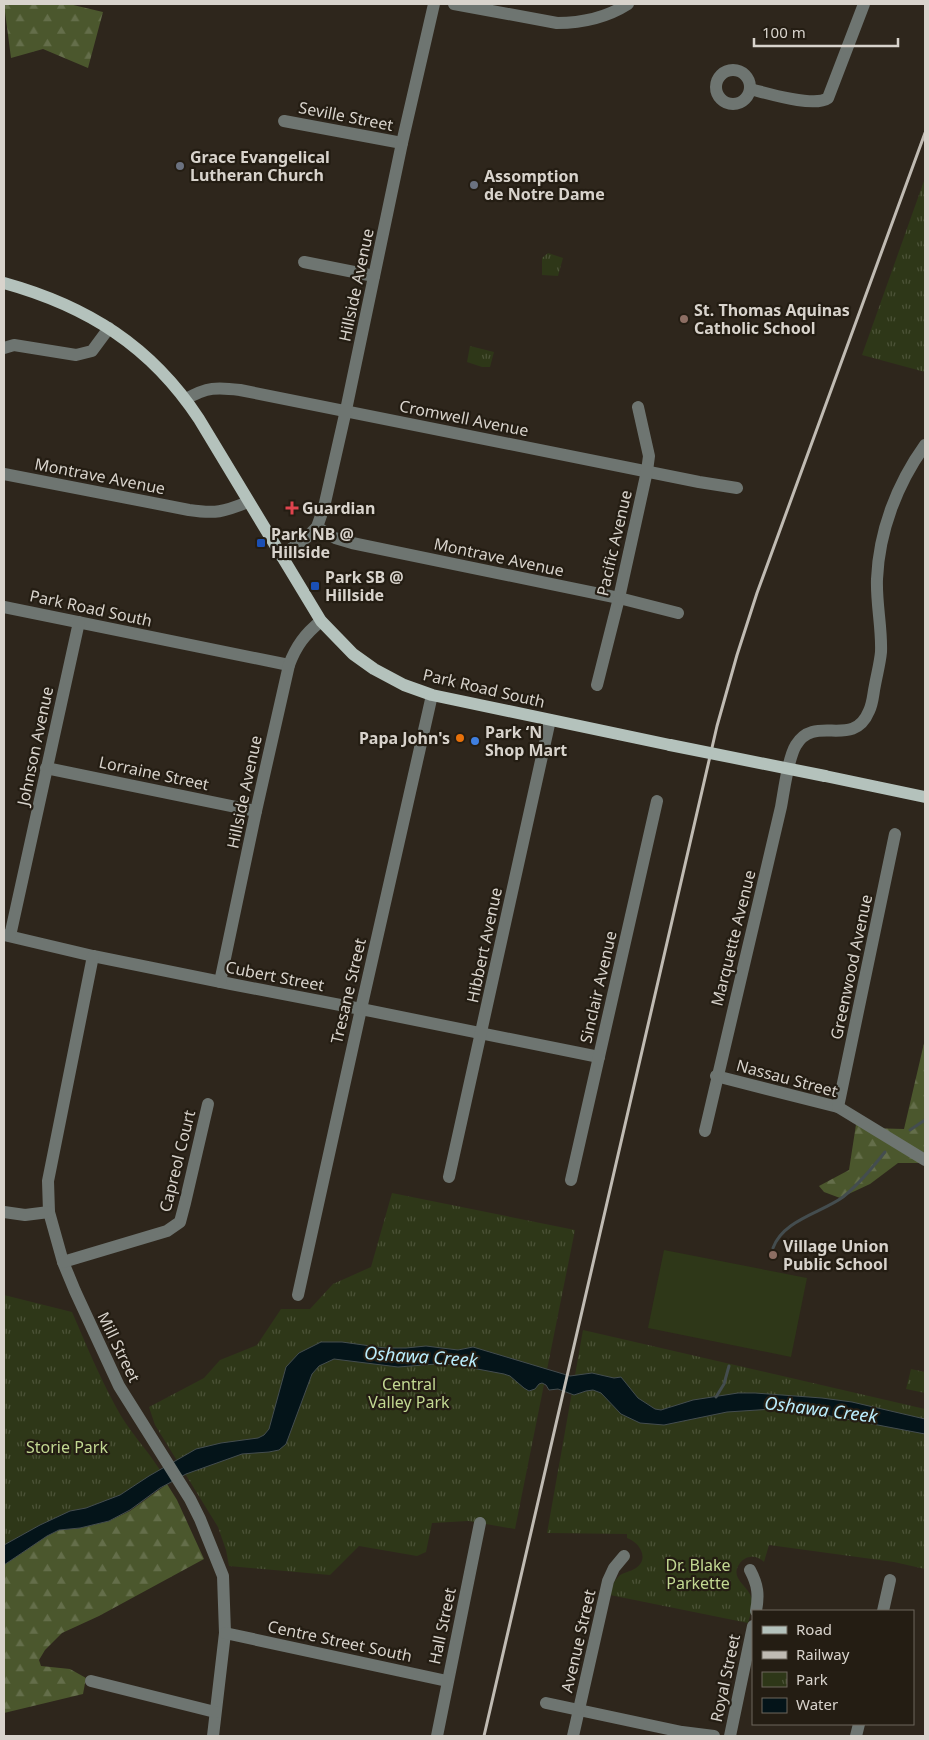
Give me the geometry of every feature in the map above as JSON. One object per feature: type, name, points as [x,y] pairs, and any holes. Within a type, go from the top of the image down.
[{"type":"main road","name":"Park Road South","points":[[4,283],[64,303],[109,328],[138,349],[161,370],[186,399],[321,621],[343,645],[374,669],[404,685],[432,695],[925,797]]},
{"type":"street","name":"Hillside Avenue","points":[[317,527],[327,494],[346,410],[402,143],[434,4]]},
{"type":"street","points":[[454,4],[557,23],[596,19],[628,4]]},
{"type":"street","points":[[750,89],[808,101],[823,102],[831,93],[864,4]]},
{"type":"street","name":"Seville Street","points":[[284,121],[402,143]]},
{"type":"street","points":[[304,262],[374,276]]},
{"type":"street","points":[[4,348],[14,345],[76,355],[92,351],[109,328]]},
{"type":"street","name":"Cromwell Avenue","points":[[186,399],[199,391],[214,387],[240,390],[737,488]]},
{"type":"street","name":"Pacific Avenue","points":[[597,685],[619,598],[647,471],[649,456],[638,407]]},
{"type":"street","name":"Marquette Avenue","points":[[704,1130],[781,807],[792,753],[800,738],[808,732],[825,729],[843,732],[864,720],[870,709],[881,652],[877,580],[887,518],[916,458],[925,445]]},
{"type":"street","name":"Montrave Avenue","points":[[4,474],[212,513],[226,511],[248,502]]},
{"type":"street","points":[[281,556],[306,538],[317,527]]},
{"type":"street","name":"Montrave Avenue","points":[[317,527],[335,538],[352,543],[619,598],[678,613]]},
{"type":"street","name":"Park Road South","points":[[4,606],[288,666]]},
{"type":"street","name":"Hillside Avenue","points":[[220,982],[288,666],[294,649],[321,621]]},
{"type":"street","name":"Johnson Avenue","points":[[7,936],[79,622]]},
{"type":"street","name":"Tresane Street","points":[[298,1295],[360,1009],[432,695]]},
{"type":"street","name":"Hibbert Avenue","points":[[449,1177],[550,720]]},
{"type":"street","name":"Lorraine Street","points":[[46,768],[256,811]]},
{"type":"street","name":"Sinclair Avenue","points":[[571,1180],[657,801]]},
{"type":"street","name":"Greenwood Avenue","points":[[838,1107],[895,834]]},
{"type":"street","name":"Cubert Street","points":[[7,936],[220,982],[599,1057]]},
{"type":"street","name":"Mill Street","points":[[93,956],[48,1181],[49,1212],[63,1262],[115,1380],[190,1499],[223,1576],[226,1634],[213,1736]]},
{"type":"street","name":"Nassau Street","points":[[716,1076],[838,1107],[925,1160]]},
{"type":"street","name":"Capreol Court","points":[[63,1262],[167,1231],[180,1222],[186,1204],[208,1104]]},
{"type":"street","points":[[4,1212],[25,1216],[49,1212]]},
{"type":"street","name":"Hall Street","points":[[437,1736],[480,1523]]},
{"type":"street","name":"Avenue Street","points":[[574,1736],[608,1580],[614,1568],[624,1556]]},
{"type":"street","points":[[750,1570],[758,1588],[759,1598],[756,1610]]},
{"type":"street","points":[[883,1610],[890,1580]]},
{"type":"street","name":"Royal Street","points":[[730,1736],[752,1631]]},
{"type":"street","name":"Centre Street South","points":[[226,1634],[447,1681]]},
{"type":"street","points":[[91,1681],[215,1712]]},
{"type":"street","points":[[546,1703],[682,1732],[714,1736]]},
{"type":"green space","points":[[4,4],[69,4],[103,12],[88,68],[43,49],[11,58]]},
{"type":"green space","points":[[925,178],[925,372],[862,355]]},
{"type":"green space","points":[[548,253],[563,258],[558,276],[542,275],[542,258]]},
{"type":"green space","points":[[470,346],[494,352],[490,367],[482,367],[467,362]]},
{"type":"green space","points":[[925,1039],[925,1163],[898,1163],[870,1184],[840,1198],[824,1192],[819,1186],[849,1170],[857,1118],[869,1128],[904,1129]]},
{"type":"green space","name":"Central Valley Park","points":[[392,1193],[575,1230],[515,1529],[468,1521],[432,1523],[426,1552],[417,1556],[359,1546],[330,1575],[229,1566],[218,1527],[155,1425],[149,1407],[204,1378],[220,1360],[257,1345],[281,1309],[310,1309],[333,1284],[371,1267]]},
{"type":"green space","points":[[664,1250],[807,1278],[791,1357],[648,1328]]},
{"type":"green space","name":"Storie Park","points":[[4,1295],[72,1312],[98,1372],[116,1407],[160,1470],[120,1495],[86,1508],[70,1511],[4,1545]]},
{"type":"green space","name":"Dr. Blake Parkette","points":[[583,1330],[925,1409],[925,1569],[894,1562],[769,1545],[764,1562],[761,1559],[749,1557],[740,1563],[737,1569],[738,1578],[752,1600],[752,1609],[748,1623],[610,1595],[618,1577],[636,1568],[642,1560],[639,1547],[627,1538],[627,1534],[547,1533]]},
{"type":"green space","points":[[911,1369],[925,1372],[925,1393],[906,1389]]},
{"type":"green space","points":[[167,1484],[177,1500],[204,1559],[99,1616],[62,1633],[45,1650],[39,1660],[41,1666],[70,1669],[86,1678],[83,1694],[4,1713],[4,1565],[59,1530],[80,1528],[109,1521],[130,1511]]},
{"type":"water","name":"Oshawa Creek","points":[[321,1342],[342,1342],[385,1348],[426,1346],[458,1350],[473,1347],[570,1376],[592,1373],[614,1378],[621,1377],[638,1398],[655,1409],[661,1410],[693,1400],[738,1393],[822,1398],[852,1402],[925,1419],[925,1434],[804,1411],[773,1409],[727,1412],[664,1425],[640,1423],[621,1414],[601,1393],[593,1390],[574,1395],[558,1389],[549,1390],[542,1383],[529,1391],[510,1376],[456,1365],[437,1364],[398,1367],[334,1359],[319,1366],[312,1374],[286,1444],[279,1450],[242,1454],[186,1474],[160,1488],[130,1510],[109,1521],[80,1528],[59,1530],[4,1565],[4,1545],[40,1525],[70,1511],[86,1508],[120,1495],[196,1449],[221,1443],[258,1438],[264,1435],[269,1429],[286,1367],[299,1353]]},
{"type":"waterway","points":[[910,1130],[925,1120]]},
{"type":"waterway","points":[[773,1248],[785,1230],[834,1203],[849,1192],[885,1152]]},
{"type":"waterway","points":[[716,1397],[724,1384],[729,1366]]},
{"type":"railway","points":[[484,1736],[717,726],[757,593],[925,133]]},
{"type":"place","name":"Grace Evangelical Lutheran Church","points":[[180,166]]},
{"type":"place","name":"Assomption de Notre Dame","points":[[474,185]]},
{"type":"place","name":"St. Thomas Aquinas Catholic School","points":[[684,319]]},
{"type":"place","name":"Guardian","points":[[292,508]]},
{"type":"place","name":"Park NB @ Hillside","points":[[261,543]]},
{"type":"place","name":"Park SB @ Hillside","points":[[315,586]]},
{"type":"place","name":"Papa John's","points":[[460,738]]},
{"type":"place","name":"Park ‘N Shop Mart","points":[[475,741]]},
{"type":"place","name":"Village Union Public School","points":[[773,1255]]}]
